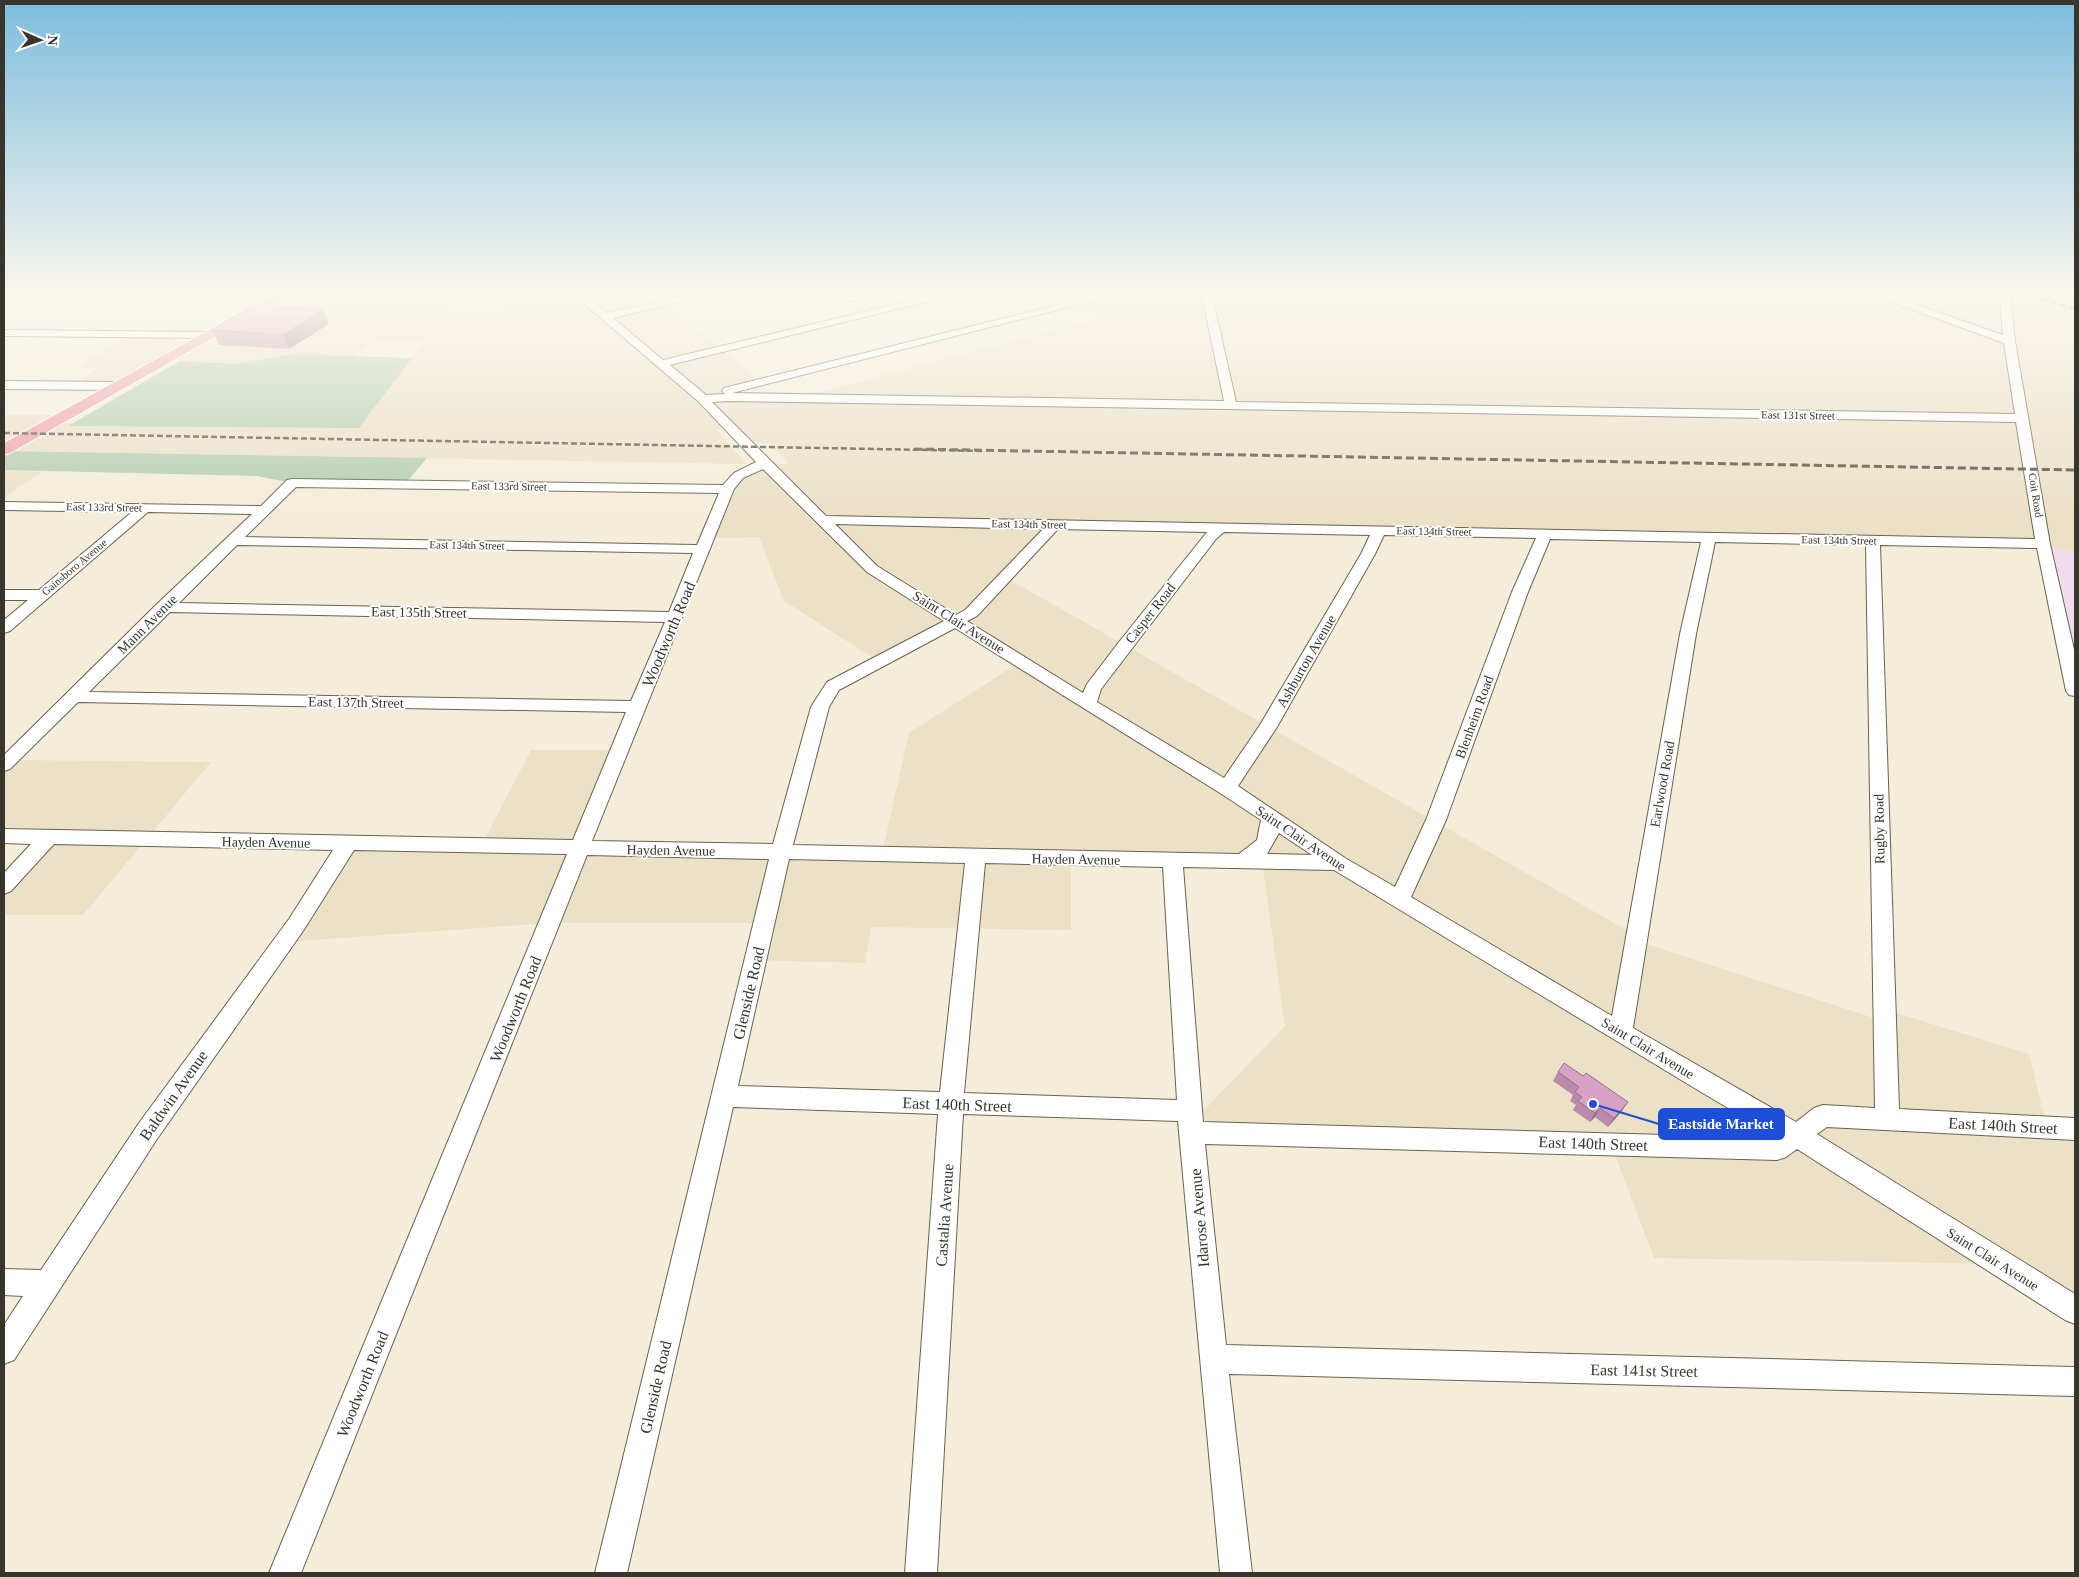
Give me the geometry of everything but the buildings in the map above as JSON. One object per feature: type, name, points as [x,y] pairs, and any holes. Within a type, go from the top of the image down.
[{"type":"main road","points":[[4,450],[148,370]]},
{"type":"street","name":"Saint Clair Avenue","points":[[667,370],[703,399],[765,464],[825,520],[872,569],[1227,788],[1338,864],[1714,1088],[1795,1134],[2075,1310]]},
{"type":"street","points":[[703,399],[740,387],[810,370]]},
{"type":"street","points":[[1224,370],[1231,405]]},
{"type":"street","name":"Coit Road","points":[[2014,370],[2043,544],[2075,691]]},
{"type":"street","points":[[4,385],[118,386]]},
{"type":"street","name":"East 131st Street","points":[[703,399],[730,397],[2022,418]]},
{"type":"street","name":"Woodworth Road","points":[[285,1573],[727,489],[734,478],[765,464]]},
{"type":"street","name":"East 133rd Street","points":[[292,483],[727,489]]},
{"type":"street","name":"Mann Avenue","points":[[4,765],[163,607],[292,483]]},
{"type":"street","name":"East 133rd Street","points":[[4,506],[264,510]]},
{"type":"street","name":"Gainsboro Avenue","points":[[4,628],[145,508]]},
{"type":"street","name":"East 134th Street","points":[[825,520],[2043,544]]},
{"type":"street","name":"Glenside Road","points":[[611,1573],[780,852],[820,707],[833,686],[971,613],[1054,524]]},
{"type":"street","name":"Casper Road","points":[[1088,704],[1093,688],[1125,645],[1220,528]]},
{"type":"street","name":"Ashburton Avenue","points":[[1227,788],[1268,727],[1368,554],[1378,530]]},
{"type":"street","name":"Blenheim Road","points":[[1399,900],[1436,820],[1520,592],[1545,534]]},
{"type":"street","name":"Earlwood Road","points":[[1621,1032],[1688,634],[1709,538]]},
{"type":"street","name":"Rugby Road","points":[[1873,540],[1887,1118]]},
{"type":"street","name":"East 134th Street","points":[[232,541],[703,549]]},
{"type":"street","points":[[4,595],[41,595]]},
{"type":"street","name":"East 135th Street","points":[[163,607],[675,616]]},
{"type":"street","name":"East 137th Street","points":[[74,697],[638,707]]},
{"type":"street","points":[[1240,862],[1262,849],[1271,833],[1271,818]]},
{"type":"street","name":"Hayden Avenue","points":[[4,836],[1338,864]]},
{"type":"street","points":[[4,886],[49,837]]},
{"type":"street","name":"Baldwin Avenue","points":[[4,1350],[148,1131],[296,925],[348,844]]},
{"type":"street","name":"Castalia Avenue","points":[[921,1573],[951,1104],[976,857]]},
{"type":"street","name":"Idarose Avenue","points":[[1173,861],[1190,1122],[1212,1359],[1236,1573]]},
{"type":"street","name":"East 140th Street","points":[[724,1096],[951,1104],[1190,1122],[1777,1148],[1823,1116],[2075,1129]]},
{"type":"street","points":[[4,1282],[47,1284]]},
{"type":"street","name":"East 141st Street","points":[[1212,1359],[2075,1382]]},
{"type":"shaded area","points":[[96,370],[148,370],[118,386],[72,386]]},
{"type":"shaded area","points":[[403,370],[747,370],[763,382],[706,398],[797,398],[905,370],[2075,370],[2075,553],[2043,544],[1054,525],[1005,577],[1637,936],[1637,941],[1883,1021],[1883,1009],[2029,1054],[2047,1128],[2075,1129],[2075,1310],[2002,1264],[1654,1258],[1611,1144],[1191,1124],[1285,1026],[1262,862],[1071,859],[1071,930],[871,927],[865,963],[755,960],[763,923],[550,923],[284,942],[348,843],[481,846],[531,750],[619,750],[579,848],[882,854],[909,733],[1020,662],[957,621],[878,661],[784,601],[759,537],[707,538],[730,483],[765,464],[789,464],[769,443],[745,443],[730,427],[716,429],[747,464],[9,451],[60,423],[360,427]]},
{"type":"shaded area","points":[[4,415],[60,415],[4,447]]},
{"type":"shaded area","points":[[4,470],[42,472],[4,497]]},
{"type":"shaded area","points":[[2043,544],[2075,553],[2075,691],[2054,595]]},
{"type":"shaded area","points":[[9,760],[211,762],[83,915],[4,915],[4,886],[48,838],[4,836],[4,765]]},
{"type":"green space","points":[[165,370],[403,370],[359,428],[68,426]]},
{"type":"green space","points":[[4,451],[427,458],[404,485],[292,483],[257,476],[4,470]]},
{"type":"railway","points":[[4,433],[984,451]]},
{"type":"railway","points":[[914,449],[2075,470]]},
{"type":"place","name":"Eastside Market","points":[[1593,1104]]}]
